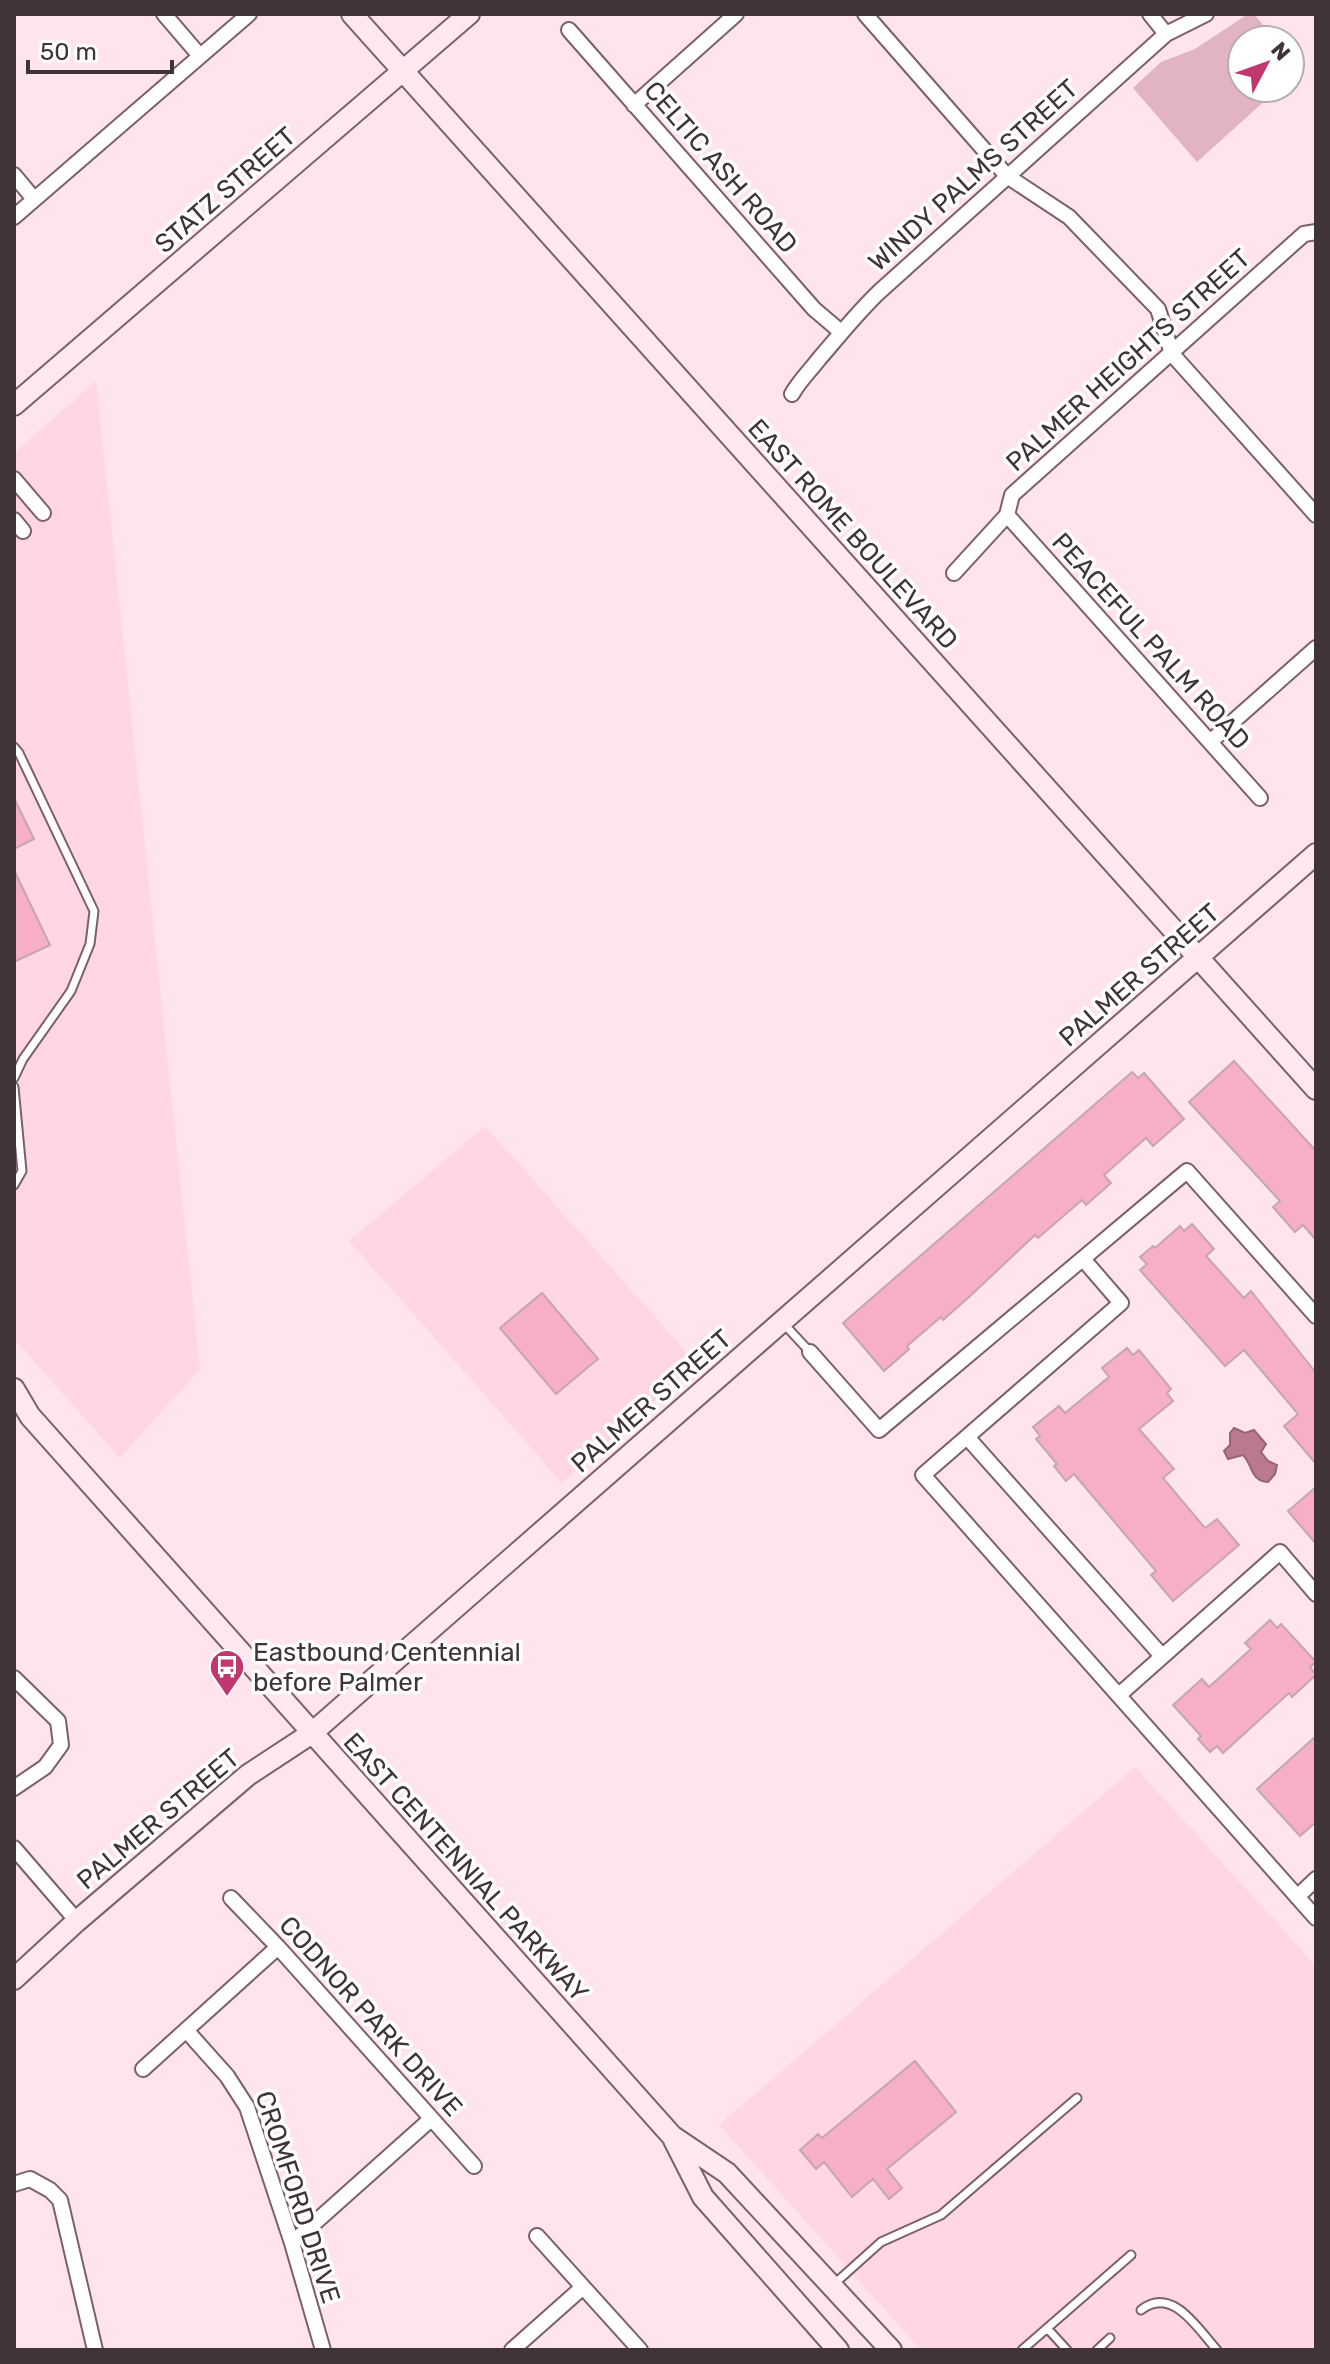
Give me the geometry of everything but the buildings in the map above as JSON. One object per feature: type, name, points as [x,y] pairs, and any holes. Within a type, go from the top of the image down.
[{"type":"street","points":[[164,14],[200,56]]},
{"type":"street","points":[[14,217],[249,14]]},
{"type":"street","name":"EAST ROME BOULEVARD","points":[[352,14],[1316,1089]]},
{"type":"street","name":"STATZ STREET","points":[[14,405],[469,14]]},
{"type":"street","points":[[634,105],[736,14]]},
{"type":"street","points":[[865,14],[1007,176],[1069,217],[1158,309],[1172,354],[1316,515]]},
{"type":"street","points":[[1150,14],[1166,34]]},
{"type":"street","name":"WINDY PALMS STREET","points":[[792,394],[800,378],[879,292],[1166,34],[1197,16]]},
{"type":"street","name":"CELTIC ASH ROAD","points":[[569,30],[814,309],[841,332]]},
{"type":"street","points":[[14,175],[34,199]]},
{"type":"street","name":"PALMER HEIGHTS STREET","points":[[954,573],[1007,515],[1012,495],[1304,234],[1316,232]]},
{"type":"street","points":[[14,479],[43,513]]},
{"type":"street","name":"PEACEFUL PALM ROAD","points":[[1007,515],[1260,798]]},
{"type":"street","points":[[1210,742],[1316,648]]},
{"type":"street","name":"PALMER STREET","points":[[14,1979],[248,1775],[312,1733],[1316,854]]},
{"type":"street","points":[[810,1352],[879,1430],[1187,1171],[1316,1316]]},
{"type":"street","points":[[1083,1259],[1121,1303],[923,1475],[1316,1918]]},
{"type":"street","name":"EAST CENTENNIAL PARKWAY","points":[[14,1389],[22,1409],[672,2136],[727,2173],[891,2350]]},
{"type":"street","points":[[967,1437],[1162,1656]]},
{"type":"street","points":[[1119,1695],[1280,1552],[1316,1594]]},
{"type":"street","points":[[14,1678],[58,1721],[61,1745],[45,1767],[14,1788]]},
{"type":"street","points":[[14,1848],[77,1921]]},
{"type":"street","points":[[1297,1897],[1316,1879]]},
{"type":"street","name":"CODNOR PARK DRIVE","points":[[231,1898],[474,2166]]},
{"type":"street","points":[[143,2069],[278,1947]]},
{"type":"street","name":"CROMFORD DRIVE","points":[[186,2030],[227,2076],[247,2107],[323,2350]]},
{"type":"street","points":[[292,2243],[431,2119]]},
{"type":"street","name":"EAST CENTENNIAL PARKWAY","points":[[672,2136],[703,2197],[838,2350]]},
{"type":"street","points":[[14,2184],[30,2179],[50,2190],[60,2200],[95,2350]]},
{"type":"street","points":[[537,2236],[640,2350]]},
{"type":"street","points":[[512,2350],[583,2287]]},
{"type":"lane","points":[[14,747],[94,911],[90,944],[71,991],[23,1059],[14,1078]]},
{"type":"lane","points":[[14,1087],[22,1171],[14,1185]]},
{"type":"lane","points":[[782,1322],[810,1352]]},
{"type":"lane","points":[[832,2286],[881,2242],[941,2215],[1077,2098]]},
{"type":"lane","points":[[1022,2350],[1131,2255]]},
{"type":"lane","points":[[1141,2310],[1150,2303],[1171,2303],[1217,2350]]},
{"type":"lane","points":[[1047,2328],[1067,2350]]},
{"type":"lane","points":[[1097,2350],[1110,2338]]},
{"type":"shaded area","points":[[1248,14],[1254,14],[1262,24],[1233,24]]},
{"type":"shaded area","points":[[1226,29],[1226,104],[1261,104],[1197,162],[1133,88],[1161,62],[1195,49]]},
{"type":"shaded area","points":[[96,381],[200,1369],[120,1458],[14,1339],[14,453]]},
{"type":"shaded area","points":[[485,1126],[697,1364],[562,1483],[349,1241]]},
{"type":"shaded area","points":[[1234,1428],[1245,1433],[1254,1430],[1266,1444],[1261,1452],[1268,1461],[1277,1465],[1275,1474],[1268,1482],[1255,1476],[1243,1455],[1228,1459],[1224,1451],[1230,1445],[1230,1433]]},
{"type":"shaded area","points":[[1135,1767],[1316,1966],[1316,2350],[921,2350],[719,2125]]},
{"type":"place","name":"Eastbound Centennial before Palmer","points":[[227,1698]]}]
